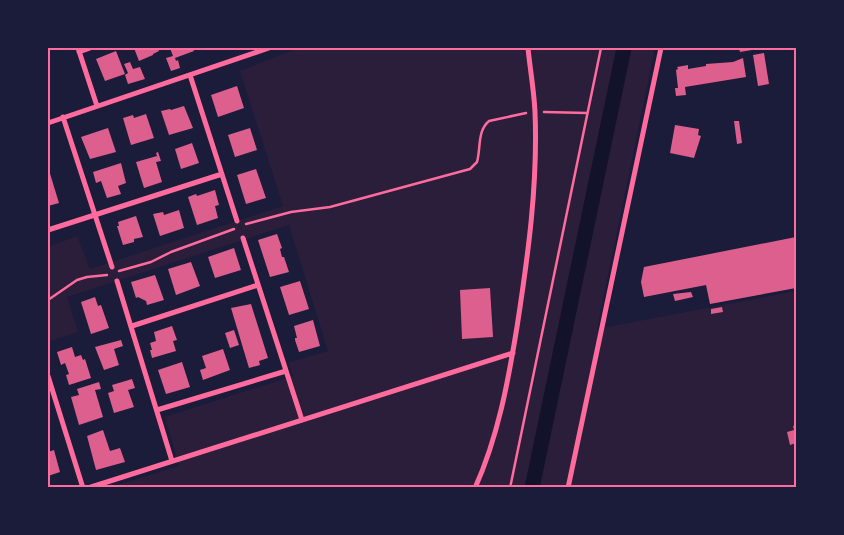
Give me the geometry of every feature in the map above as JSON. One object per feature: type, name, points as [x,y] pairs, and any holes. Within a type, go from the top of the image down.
[{"type":"street","points":[[90,48],[79,50],[97,106]]},
{"type":"street","points":[[48,122],[269,48]]},
{"type":"street","points":[[475,488],[484,468],[496,430],[513,353],[530,235],[534,187],[535,111],[528,48]]},
{"type":"street","points":[[568,488],[661,48]]},
{"type":"street","points":[[190,74],[237,221]]},
{"type":"street","points":[[63,117],[113,270]]},
{"type":"street","points":[[48,230],[222,174]]},
{"type":"street","points":[[243,238],[302,420]]},
{"type":"street","points":[[117,281],[172,461]]},
{"type":"street","points":[[132,326],[258,285]]},
{"type":"street","points":[[88,488],[513,353]]},
{"type":"street","points":[[157,410],[286,371]]},
{"type":"street","points":[[48,376],[50,390],[83,488]]},
{"type":"path","points":[[510,488],[601,48]]},
{"type":"path","points":[[113,270],[151,262],[171,252],[248,224],[290,212],[330,207],[470,169],[477,162],[481,131],[489,121],[535,111],[587,114]]},
{"type":"path","points":[[48,300],[77,280],[108,274]]},
{"type":"shaded area","points":[[299,48],[655,48],[597,329],[796,291],[796,487],[111,487],[179,466],[165,417],[293,376],[290,362],[328,351],[289,225],[67,297],[78,332],[48,342],[48,247],[77,236],[90,269],[283,206],[240,71]]},
{"type":"building","points":[[134,48],[158,48],[159,51],[139,61]]},
{"type":"building","points":[[170,48],[193,48],[194,51],[175,58],[176,61],[178,60],[180,68],[171,71],[166,58],[173,56]]},
{"type":"building","points":[[739,48],[752,48],[752,50],[740,52]]},
{"type":"building","points":[[116,51],[125,74],[105,81],[96,59]]},
{"type":"building","points":[[764,53],[769,84],[758,86],[753,55]]},
{"type":"building","points":[[743,58],[746,77],[685,87],[686,95],[676,96],[675,88],[678,88],[677,67],[688,65],[688,69],[706,66],[706,64],[733,62]]},
{"type":"building","points":[[130,62],[133,69],[140,67],[145,79],[128,84],[125,75],[128,73],[124,64]]},
{"type":"building","points":[[237,86],[244,108],[218,117],[211,95]]},
{"type":"building","points":[[184,106],[193,128],[169,135],[161,111]]},
{"type":"building","points":[[146,114],[154,138],[131,145],[123,118],[133,115],[134,118]]},
{"type":"building","points":[[734,121],[739,121],[742,143],[737,144]]},
{"type":"building","points":[[675,125],[699,129],[698,135],[701,136],[694,158],[670,153]]},
{"type":"building","points":[[108,128],[116,152],[90,159],[81,137]]},
{"type":"building","points":[[250,128],[257,150],[235,157],[228,135]]},
{"type":"building","points":[[192,143],[199,163],[181,169],[175,149]]},
{"type":"building","points":[[158,152],[161,161],[156,162],[162,182],[144,188],[136,162],[157,156],[156,153]]},
{"type":"building","points":[[121,163],[126,183],[118,186],[121,194],[107,198],[101,181],[96,183],[93,172]]},
{"type":"building","points":[[48,167],[59,203],[48,206]]},
{"type":"building","points":[[256,169],[266,198],[246,204],[237,175]]},
{"type":"building","points":[[215,190],[219,205],[215,206],[218,218],[197,225],[188,197]]},
{"type":"building","points":[[179,210],[184,228],[160,236],[153,214],[163,212],[164,215]]},
{"type":"building","points":[[136,216],[143,237],[123,245],[117,226],[119,226],[118,222]]},
{"type":"building","points":[[277,234],[282,248],[280,249],[282,257],[284,257],[289,272],[270,277],[258,240]]},
{"type":"building","points":[[796,237],[796,288],[710,304],[706,285],[644,297],[641,282],[644,267]]},
{"type":"building","points":[[234,248],[241,270],[215,278],[208,257]]},
{"type":"building","points":[[191,262],[200,286],[176,295],[168,269]]},
{"type":"building","points":[[155,275],[164,300],[147,305],[146,301],[138,297],[136,298],[131,282]]},
{"type":"building","points":[[300,281],[309,309],[289,315],[280,287]]},
{"type":"building","points":[[490,288],[493,337],[462,339],[460,290]]},
{"type":"building","points":[[691,292],[693,297],[675,301],[673,294]]},
{"type":"building","points":[[95,297],[98,306],[101,305],[109,328],[91,334],[81,302]]},
{"type":"building","points":[[251,304],[268,358],[259,361],[260,365],[249,368],[231,308]]},
{"type":"building","points":[[722,307],[723,312],[711,314],[711,309]]},
{"type":"building","points":[[313,320],[320,346],[299,352],[295,340],[297,338],[294,326]]},
{"type":"building","points":[[172,326],[177,340],[173,341],[176,351],[152,358],[150,343],[156,341],[154,332]]},
{"type":"building","points":[[234,330],[239,345],[230,348],[225,333]]},
{"type":"building","points":[[121,340],[123,346],[114,349],[119,365],[104,370],[95,347]]},
{"type":"building","points":[[72,347],[75,357],[81,355],[83,360],[85,359],[91,378],[69,385],[66,375],[69,374],[65,363],[61,365],[57,352]]},
{"type":"building","points":[[223,349],[230,370],[203,380],[200,370],[206,368],[202,356]]},
{"type":"building","points":[[182,362],[190,387],[166,394],[158,370]]},
{"type":"building","points":[[132,379],[135,388],[128,390],[134,407],[114,413],[108,393],[114,391],[112,385]]},
{"type":"building","points":[[99,382],[101,389],[95,390],[103,417],[79,425],[71,397],[79,395],[77,389]]},
{"type":"building","points":[[796,425],[796,443],[790,445],[787,432],[794,430],[793,426]]},
{"type":"building","points":[[103,430],[110,451],[120,448],[125,462],[96,470],[87,436]]},
{"type":"building","points":[[54,450],[60,472],[48,476],[48,452]]},
{"type":"waterway","points":[[532,488],[624,48]]}]
